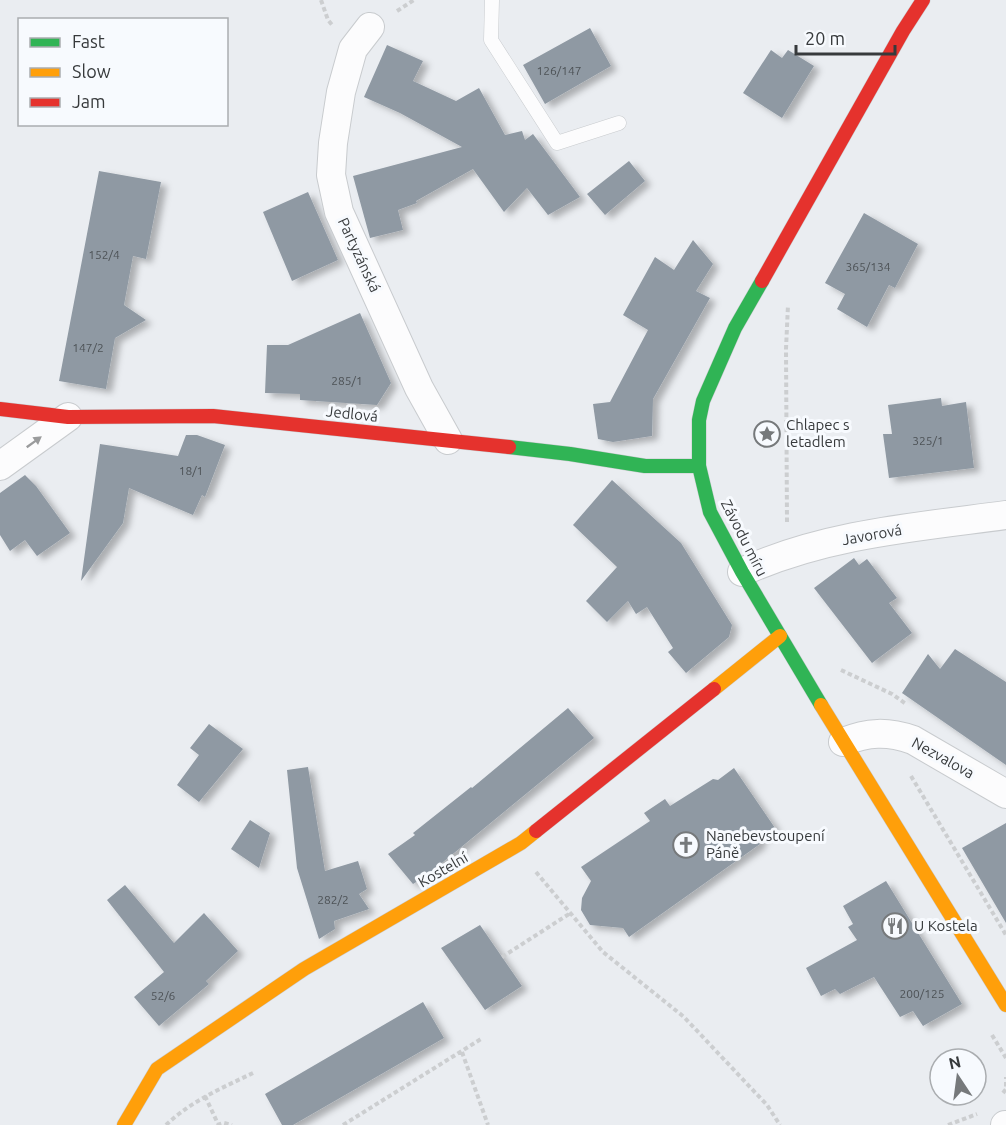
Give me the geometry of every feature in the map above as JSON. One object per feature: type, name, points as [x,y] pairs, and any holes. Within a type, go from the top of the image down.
[{"type":"street","name":"Závodu míru","points":[[923,0],[903,31],[735,328],[703,401],[699,420],[699,466],[711,512],[742,572],[843,742],[1006,1005]]},
{"type":"street","name":"Partyzánská","points":[[370,27],[353,50],[341,92],[333,143],[331,176],[339,212],[419,388],[448,440]]},
{"type":"street","name":"Jedlová","points":[[0,410],[68,417],[213,416],[570,454],[645,466],[699,466]]},
{"type":"street","points":[[0,466],[68,417]]},
{"type":"street","name":"Javorová","points":[[742,572],[790,553],[864,534],[1006,515]]},
{"type":"street","name":"Kostelní","points":[[124,1125],[157,1070],[304,969],[521,843],[780,636]]},
{"type":"street","name":"Nezvalova","points":[[843,742],[863,734],[899,735],[913,740],[1006,794]]},
{"type":"lane","points":[[492,0],[491,40],[557,143],[619,123]]},
{"type":"path","points":[[789,294],[786,350],[786,511],[790,553]]},
{"type":"path","points":[[836,662],[842,670],[892,694],[911,707]]},
{"type":"path","points":[[910,774],[1006,935]]},
{"type":"path","points":[[533,868],[603,952],[684,1017],[767,1105],[780,1125]]},
{"type":"path","points":[[502,957],[569,914]]},
{"type":"path","points":[[343,1125],[481,1039]]},
{"type":"path","points":[[462,1052],[488,1125]]},
{"type":"path","points":[[166,1125],[179,1112],[205,1096],[253,1073]]},
{"type":"path","points":[[205,1096],[217,1125],[224,1123],[232,1125]]},
{"type":"building","points":[[590,28],[611,66],[545,104],[523,65]]},
{"type":"building","points":[[387,45],[423,61],[413,81],[456,101],[479,88],[505,135],[522,131],[525,140],[533,134],[580,197],[548,215],[527,188],[504,212],[473,169],[416,201],[417,203],[398,210],[403,230],[370,238],[353,176],[462,147],[400,113],[364,97]]},
{"type":"building","points":[[771,50],[782,58],[788,50],[814,66],[782,118],[743,93]]},
{"type":"building","points":[[629,161],[645,181],[605,215],[587,194]]},
{"type":"building","points":[[99,171],[161,182],[146,259],[133,256],[124,305],[146,320],[115,338],[106,389],[59,381]]},
{"type":"building","points":[[308,192],[338,260],[292,281],[263,212]]},
{"type":"building","points":[[864,213],[918,244],[895,288],[889,285],[867,327],[837,309],[845,294],[825,283]]},
{"type":"building","points":[[693,240],[713,264],[696,291],[710,298],[653,399],[652,436],[613,442],[598,439],[593,404],[610,402],[648,330],[623,315],[655,257],[674,270]]},
{"type":"building","points":[[360,313],[391,383],[377,405],[300,400],[300,394],[265,393],[267,345],[288,345]]},
{"type":"building","points":[[941,398],[942,406],[966,402],[974,468],[889,478],[883,434],[892,434],[888,405]]},
{"type":"building","points":[[186,435],[197,435],[225,445],[205,497],[202,495],[193,515],[129,488],[123,523],[81,581],[100,444],[178,456]]},
{"type":"building","points":[[25,475],[36,486],[70,533],[37,556],[25,540],[10,551],[0,535],[0,493]]},
{"type":"building","points":[[612,480],[681,543],[732,625],[729,637],[686,673],[668,652],[673,648],[647,607],[636,614],[628,601],[607,622],[586,601],[617,567],[573,525]]},
{"type":"building","points":[[854,558],[859,565],[867,559],[897,598],[889,603],[912,633],[872,663],[814,588]]},
{"type":"building","points":[[955,649],[1006,682],[1006,765],[902,693],[928,654],[940,669]]},
{"type":"building","points":[[568,708],[594,738],[426,876],[413,884],[388,854],[415,835],[413,833],[472,788]]},
{"type":"building","points":[[209,724],[243,749],[199,802],[177,785],[199,755],[190,748]]},
{"type":"building","points":[[308,767],[325,871],[358,861],[367,889],[359,894],[369,909],[334,921],[335,929],[319,939],[297,868],[287,770]]},
{"type":"building","points":[[734,768],[775,828],[759,839],[760,844],[629,937],[623,928],[590,925],[581,910],[582,898],[591,881],[581,867],[650,821],[644,813],[665,799],[670,806],[713,779],[718,780]]},
{"type":"building","points":[[250,820],[270,833],[259,868],[231,849]]},
{"type":"building","points":[[1006,823],[1006,923],[962,848]]},
{"type":"building","points":[[886,881],[962,1004],[923,1026],[913,1011],[900,1017],[874,977],[840,994],[835,989],[821,996],[806,968],[857,940],[848,927],[853,924],[843,906]]},
{"type":"building","points":[[125,885],[174,943],[204,913],[238,951],[206,981],[209,984],[159,1026],[134,997],[164,972],[107,900]]},
{"type":"building","points":[[480,925],[522,986],[485,1010],[441,948]]},
{"type":"building","points":[[423,1002],[444,1038],[293,1125],[282,1125],[265,1094]]},
{"type":"traffic: fast","points":[[762,281],[735,328],[703,401],[699,420],[699,466],[710,512],[742,572],[821,705]]},
{"type":"traffic: fast","points":[[509,447],[645,466],[699,466]]},
{"type":"traffic: slow","points":[[714,689],[780,636]]},
{"type":"traffic: slow","points":[[821,705],[1006,1005]]},
{"type":"traffic: slow","points":[[124,1125],[157,1069],[304,969],[521,843],[536,831]]},
{"type":"traffic: jam","points":[[762,281],[903,31],[923,0]]},
{"type":"traffic: jam","points":[[0,409],[68,417],[213,416],[509,447]]},
{"type":"traffic: jam","points":[[536,831],[714,689]]},
{"type":"place","name":"Chlapec s letadlem","points":[[767,434]]},
{"type":"place","name":"Nanebevstoupení Páně","points":[[686,845]]},
{"type":"place","name":"U Kostela","points":[[895,926]]}]
